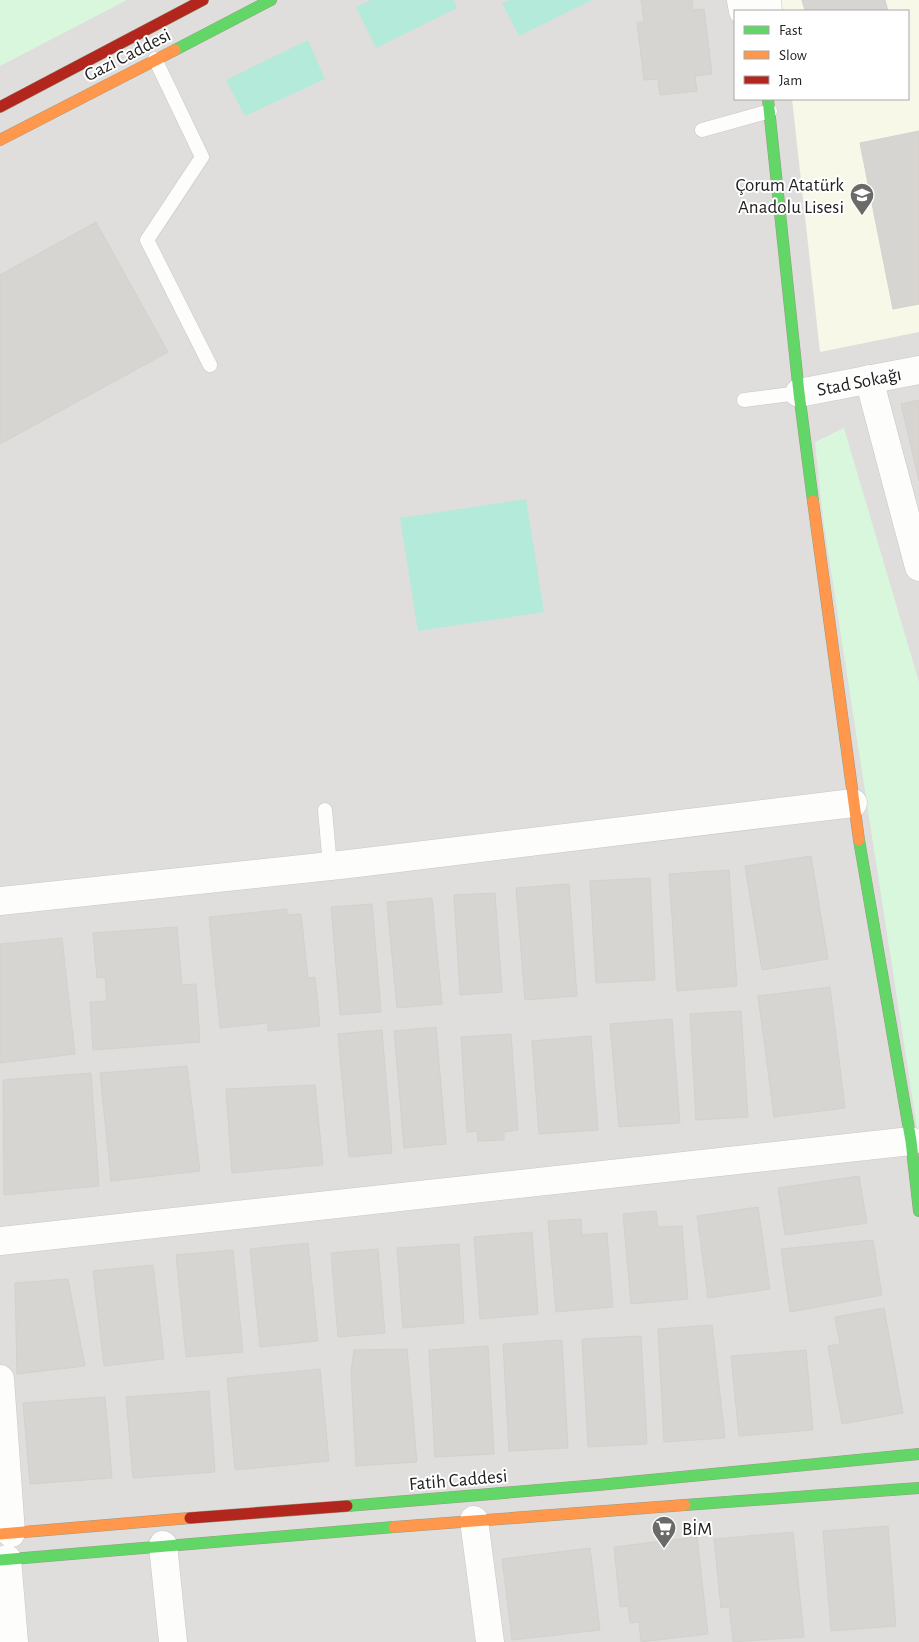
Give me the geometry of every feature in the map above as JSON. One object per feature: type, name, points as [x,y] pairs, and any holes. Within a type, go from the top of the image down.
[{"type":"main road","name":"Gazi Caddesi","points":[[0,107],[203,0]]},
{"type":"main road","name":"Gazi Caddesi","points":[[0,140],[271,0]]},
{"type":"main road","points":[[769,105],[799,393],[853,803],[911,1141],[919,1211]]},
{"type":"main road","name":"Fatih Caddesi","points":[[5,1546],[919,1454]]},
{"type":"main road","points":[[5,1546],[163,1545],[474,1520],[919,1488]]},
{"type":"street","name":"Stad Sokağı","points":[[799,393],[919,370]]},
{"type":"street","points":[[869,380],[919,568]]},
{"type":"street","points":[[0,901],[330,866],[853,803]]},
{"type":"street","points":[[0,1241],[911,1141]]},
{"type":"street","points":[[0,1379],[5,1546],[14,1642]]},
{"type":"street","points":[[474,1520],[490,1642]]},
{"type":"street","points":[[163,1545],[172,1642]]},
{"type":"lane","points":[[155,59],[202,157],[147,240],[210,365]]},
{"type":"lane","points":[[702,130],[769,105]]},
{"type":"lane","points":[[744,400],[799,393]]},
{"type":"lane","points":[[325,810],[330,866]]},
{"type":"shaded area","points":[[0,0],[919,0],[919,1642],[0,1642]]},
{"type":"shaded area","name":"Çorum Atatürk Anadolu Lisesi","points":[[781,0],[919,0],[919,332],[820,352],[792,100],[909,100],[909,10],[782,10]]},
{"type":"green space","points":[[0,0],[127,0],[0,66]]},
{"type":"green space","points":[[371,0],[454,0],[457,8],[376,48],[356,7]]},
{"type":"green space","points":[[509,0],[592,0],[519,36],[502,3]]},
{"type":"green space","points":[[308,40],[325,79],[245,116],[226,80]]},
{"type":"green space","points":[[844,428],[919,682],[919,1141],[823,519],[815,442]]},
{"type":"green space","points":[[526,499],[544,612],[418,631],[400,518]]},
{"type":"building","points":[[641,0],[692,0],[693,10],[704,9],[712,74],[695,76],[697,91],[660,95],[658,79],[644,80],[637,22],[644,22]]},
{"type":"building","points":[[802,0],[885,0],[888,10],[805,10]]},
{"type":"building","points":[[919,131],[919,304],[893,309],[860,143]]},
{"type":"building","points":[[96,222],[168,352],[0,444],[0,275]]},
{"type":"building","points":[[919,400],[919,481],[901,404]]},
{"type":"building","points":[[811,856],[828,959],[762,970],[745,866]]},
{"type":"building","points":[[729,870],[737,986],[677,991],[669,874]]},
{"type":"building","points":[[650,878],[655,980],[596,983],[590,881]]},
{"type":"building","points":[[569,884],[577,996],[525,1000],[516,888]]},
{"type":"building","points":[[495,893],[502,992],[460,995],[454,895]]},
{"type":"building","points":[[432,898],[442,1004],[397,1008],[387,902]]},
{"type":"building","points":[[372,904],[381,1012],[340,1015],[331,907]]},
{"type":"building","points":[[287,909],[287,915],[301,914],[308,978],[315,977],[320,1026],[268,1031],[268,1023],[220,1028],[209,917]]},
{"type":"building","points":[[177,927],[182,985],[196,984],[200,1042],[93,1050],[90,1002],[107,1001],[105,977],[97,978],[93,933]]},
{"type":"building","points":[[62,938],[75,1054],[0,1063],[0,944]]},
{"type":"building","points":[[830,987],[845,1108],[774,1117],[758,996]]},
{"type":"building","points":[[741,1011],[748,1117],[696,1120],[690,1014]]},
{"type":"building","points":[[672,1019],[680,1123],[619,1127],[610,1024]]},
{"type":"building","points":[[436,1027],[446,1144],[404,1148],[394,1031]]},
{"type":"building","points":[[382,1030],[392,1153],[349,1157],[338,1034]]},
{"type":"building","points":[[511,1034],[518,1130],[504,1132],[504,1140],[478,1141],[477,1131],[467,1132],[461,1037]]},
{"type":"building","points":[[591,1036],[598,1130],[539,1134],[532,1041]]},
{"type":"building","points":[[187,1066],[200,1171],[111,1181],[100,1073]]},
{"type":"building","points":[[91,1073],[99,1186],[4,1195],[3,1080]]},
{"type":"building","points":[[315,1085],[323,1165],[232,1173],[226,1089]]},
{"type":"building","points":[[859,1176],[867,1223],[785,1235],[778,1188]]},
{"type":"building","points":[[758,1207],[770,1289],[708,1298],[697,1216]]},
{"type":"building","points":[[656,1211],[658,1227],[682,1226],[688,1299],[631,1304],[623,1214]]},
{"type":"building","points":[[581,1219],[582,1235],[607,1233],[613,1307],[556,1312],[548,1221]]},
{"type":"building","points":[[532,1232],[538,1314],[480,1319],[474,1237]]},
{"type":"building","points":[[873,1240],[882,1295],[790,1312],[781,1249]]},
{"type":"building","points":[[308,1243],[318,1341],[260,1347],[250,1249]]},
{"type":"building","points":[[459,1244],[464,1323],[403,1328],[397,1248]]},
{"type":"building","points":[[378,1249],[385,1333],[338,1337],[331,1253]]},
{"type":"building","points":[[233,1250],[243,1352],[186,1357],[176,1255]]},
{"type":"building","points":[[153,1265],[164,1359],[104,1366],[93,1271]]},
{"type":"building","points":[[68,1279],[85,1366],[17,1374],[15,1283]]},
{"type":"building","points":[[884,1308],[903,1413],[842,1424],[828,1346],[840,1344],[835,1317]]},
{"type":"building","points":[[712,1325],[725,1438],[664,1442],[658,1329]]},
{"type":"building","points":[[641,1336],[647,1444],[588,1447],[582,1339]]},
{"type":"building","points":[[562,1340],[568,1448],[509,1451],[503,1344]]},
{"type":"building","points":[[488,1346],[494,1454],[435,1457],[429,1350]]},
{"type":"building","points":[[407,1349],[417,1462],[356,1466],[351,1372],[354,1350]]},
{"type":"building","points":[[806,1350],[813,1430],[739,1436],[731,1356]]},
{"type":"building","points":[[320,1369],[329,1461],[235,1470],[227,1378]]},
{"type":"building","points":[[209,1391],[215,1472],[133,1478],[126,1397]]},
{"type":"building","points":[[105,1397],[112,1478],[30,1484],[23,1403]]},
{"type":"building","points":[[888,1526],[896,1626],[831,1631],[823,1531]]},
{"type":"building","points":[[793,1532],[804,1637],[733,1642],[729,1607],[721,1608],[714,1539]]},
{"type":"building","points":[[697,1537],[708,1634],[641,1642],[639,1622],[630,1623],[628,1606],[620,1607],[614,1547]]},
{"type":"building","points":[[590,1548],[600,1630],[512,1640],[502,1559]]},
{"type":"traffic: fast","points":[[175,50],[271,0]]},
{"type":"traffic: fast","points":[[768,100],[799,393],[813,501]]},
{"type":"traffic: fast","points":[[859,840],[911,1141],[919,1211]]},
{"type":"traffic: fast","points":[[347,1506],[598,1485],[919,1454]]},
{"type":"traffic: fast","points":[[685,1505],[919,1488]]},
{"type":"traffic: fast","points":[[0,1560],[394,1527]]},
{"type":"traffic: slow","points":[[0,140],[175,50]]},
{"type":"traffic: slow","points":[[813,501],[859,840]]},
{"type":"traffic: slow","points":[[394,1527],[685,1505]]},
{"type":"traffic: slow","points":[[0,1534],[190,1518]]},
{"type":"traffic: jam","points":[[0,107],[203,0]]},
{"type":"traffic: jam","points":[[190,1518],[347,1506]]},
{"type":"place","name":"Çorum Atatürk Anadolu Lisesi","points":[[862,216]]},
{"type":"place","name":"BİM","points":[[664,1549]]}]
